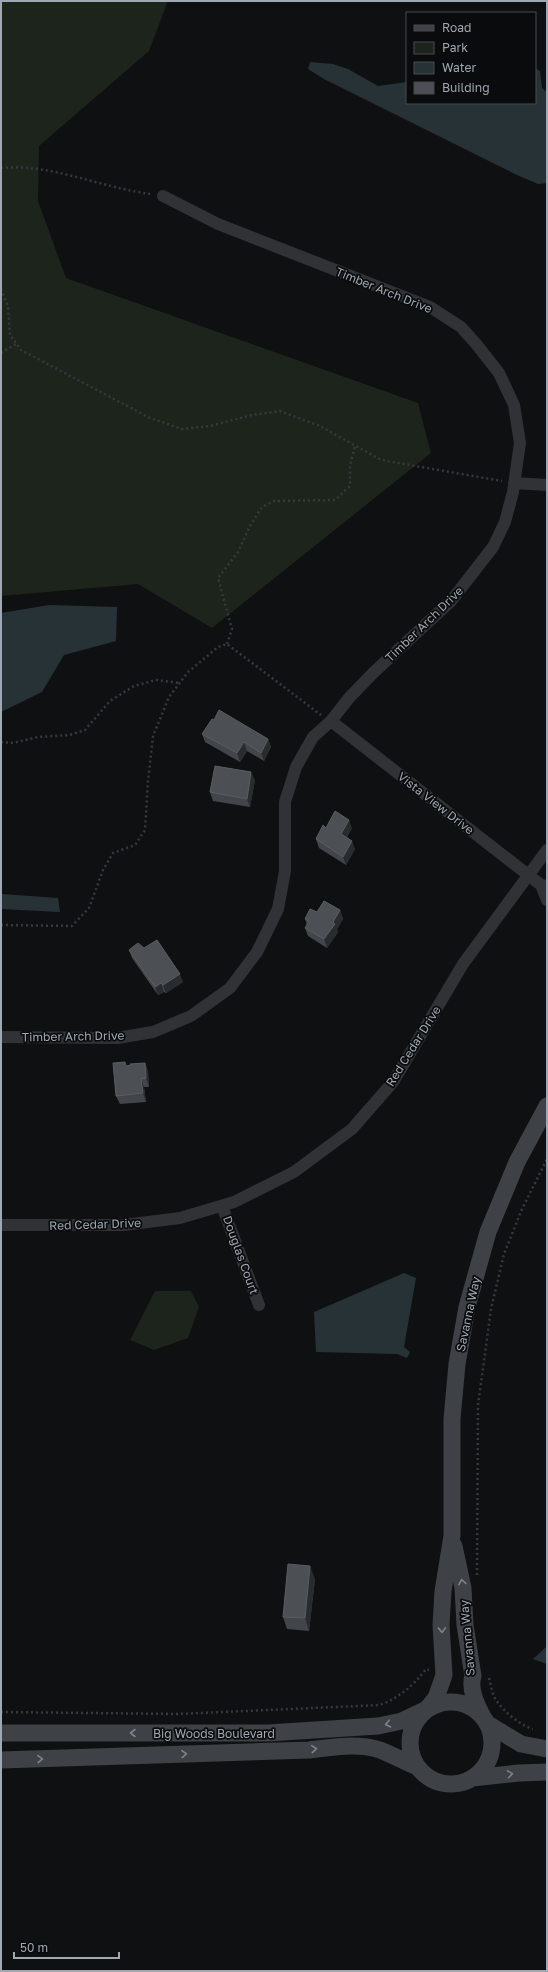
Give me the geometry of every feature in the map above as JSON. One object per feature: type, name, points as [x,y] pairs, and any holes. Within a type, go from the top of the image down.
[{"type":"street","name":"Timber Arch Drive","points":[[1,1037],[117,1038],[153,1032],[191,1016],[230,988],[257,952],[278,909],[285,871],[285,802],[296,767],[313,737],[331,721],[373,673],[451,601],[463,587],[493,547],[501,533],[514,482],[520,443],[514,405],[499,373],[485,354],[461,327],[430,307],[218,224],[163,196]]},
{"type":"street","points":[[514,482],[547,485]]},
{"type":"street","name":"Vista View Drive","points":[[331,721],[544,886],[547,900]]},
{"type":"street","name":"Red Cedar Drive","points":[[1,1225],[124,1225],[180,1218],[234,1202],[294,1172],[352,1129],[392,1082],[463,964],[547,850]]},
{"type":"street","name":"Savanna Way","points":[[426,1710],[436,1698],[444,1675],[441,1625],[443,1591],[452,1536],[452,1419],[457,1364],[467,1307],[488,1232],[518,1162],[547,1106]]},
{"type":"street","name":"Douglas Court","points":[[222,1206],[259,1305]]},
{"type":"street","name":"Savanna Way","points":[[452,1536],[463,1588],[464,1625],[473,1676],[471,1682],[476,1704],[485,1720]]},
{"type":"street","name":"Big Woods Boulevard","points":[[1,1733],[268,1734],[378,1726],[402,1721],[436,1704],[456,1702],[475,1709],[485,1720],[521,1744],[547,1749]]},
{"type":"street","points":[[417,1767],[412,1758],[410,1738],[417,1718],[426,1710]]},
{"type":"street","name":"Big Woods Boulevard","points":[[1,1760],[309,1750],[341,1746],[369,1747],[380,1750],[417,1767],[434,1780],[446,1784],[458,1784],[479,1773],[489,1759],[492,1741],[485,1720]]},
{"type":"street","name":"Big Woods Boulevard","points":[[472,1778],[519,1772],[547,1772]]},
{"type":"path","points":[[1,168],[16,167],[43,170],[130,191],[163,196]]},
{"type":"path","points":[[1,289],[8,306],[10,335],[21,350],[150,418],[182,429],[210,426],[252,415],[280,411],[320,426],[381,460],[514,482]]},
{"type":"path","points":[[1,354],[16,344]]},
{"type":"path","points":[[227,644],[232,629],[218,578],[238,552],[250,526],[262,507],[274,501],[335,500],[350,486],[350,465],[355,446]]},
{"type":"path","points":[[1,925],[72,926],[89,908],[103,870],[113,853],[135,845],[145,830],[153,736],[170,698],[180,683],[194,667],[218,647],[227,644]]},
{"type":"path","points":[[227,644],[331,721]]},
{"type":"path","points":[[1,742],[13,743],[38,737],[70,735],[85,730],[110,701],[134,686],[156,680],[180,683]]},
{"type":"path","points":[[477,1579],[478,1405],[491,1309],[504,1254],[522,1209],[547,1159]]},
{"type":"path","points":[[1,1712],[178,1714],[380,1705],[404,1693],[415,1684],[426,1669]]},
{"type":"path","points":[[486,1672],[495,1699],[513,1718],[535,1730]]},
{"type":"green space","points":[[1,1],[168,1],[149,51],[39,146],[38,201],[66,278],[418,403],[431,453],[212,628],[138,584],[1,596]]},
{"type":"green space","points":[[155,1291],[191,1291],[199,1307],[188,1338],[154,1350],[130,1340]]},
{"type":"water","points":[[310,62],[333,64],[348,69],[378,86],[406,82],[406,104],[536,104],[536,69],[540,71],[542,88],[547,92],[547,183],[538,184],[517,175],[324,79],[308,69]]},
{"type":"water","points":[[49,605],[117,607],[116,641],[64,655],[42,692],[1,712],[1,613]]},
{"type":"water","points":[[1,894],[58,898],[60,912],[1,909]]},
{"type":"water","points":[[404,1273],[416,1278],[404,1347],[410,1352],[407,1358],[397,1354],[316,1352],[314,1312]]},
{"type":"water","points":[[546,1647],[547,1664],[533,1659]]},
{"type":"building","points":[[219,710],[268,739],[261,753],[244,742],[237,753],[202,734],[212,719],[214,720]]},
{"type":"building","points":[[215,766],[251,772],[247,799],[210,792]]},
{"type":"building","points":[[335,811],[349,820],[341,834],[352,841],[343,857],[316,839],[323,825],[326,828]]},
{"type":"building","points":[[324,901],[340,910],[333,922],[335,924],[324,939],[305,928],[309,921],[305,919],[310,909],[317,912]]},
{"type":"building","points":[[157,940],[180,974],[163,985],[161,983],[155,987],[129,950],[138,943],[144,948]]},
{"type":"building","points":[[125,1062],[126,1066],[131,1065],[130,1064],[145,1063],[146,1078],[141,1079],[143,1093],[116,1096],[113,1063]]},
{"type":"building","points":[[288,1564],[310,1566],[305,1618],[283,1617]]}]
